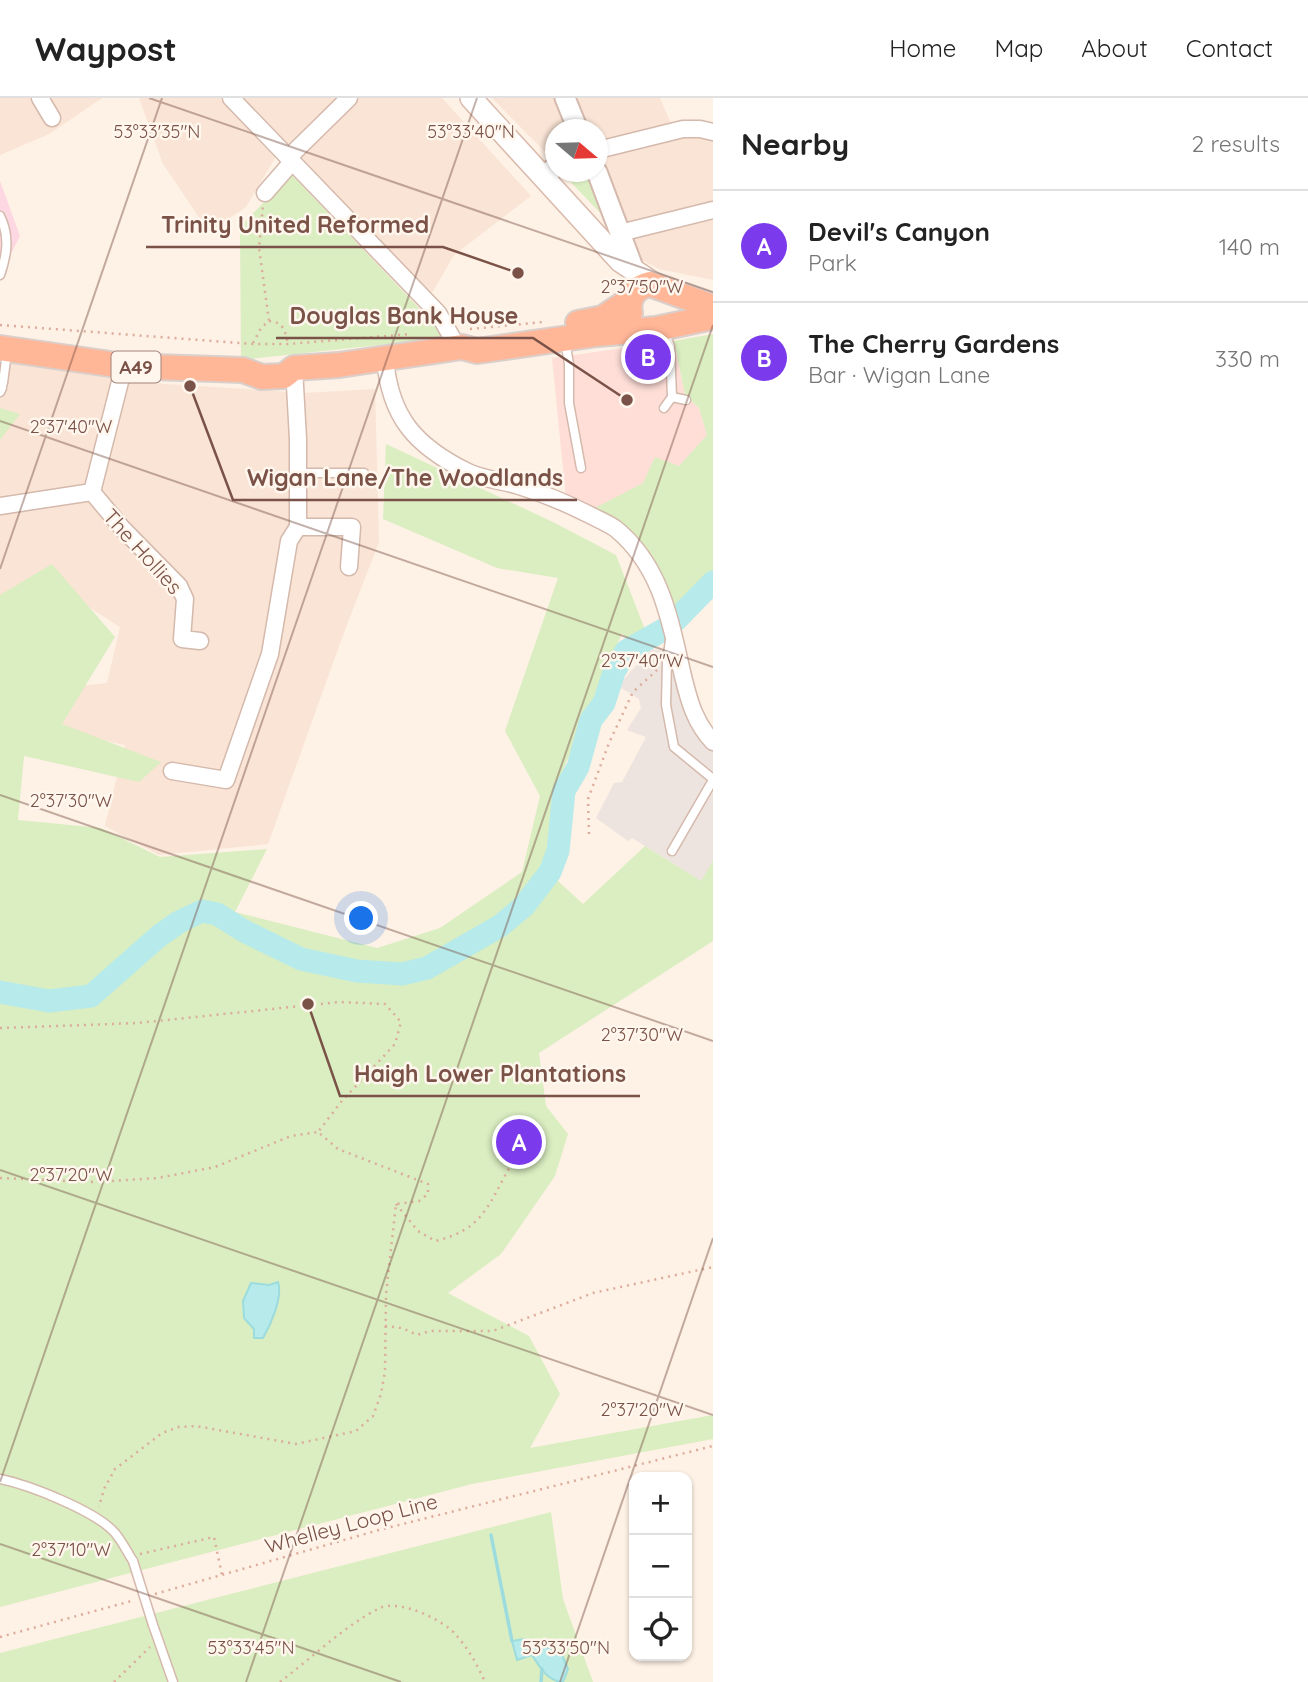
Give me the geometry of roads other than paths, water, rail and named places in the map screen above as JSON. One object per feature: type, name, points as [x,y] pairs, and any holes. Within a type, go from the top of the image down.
[{"type":"highway","name":"A49","points":[[4,348],[124,366],[243,370],[262,360],[284,360],[291,356],[385,359],[475,338],[597,321],[610,315],[630,299],[638,288],[644,285],[660,286]]},
{"type":"highway","points":[[660,286],[686,299],[713,307]]},
{"type":"highway","points":[[630,299],[630,315],[634,321],[655,328],[672,315],[674,307],[673,300],[660,286]]},
{"type":"highway","name":"A49","points":[[457,342],[477,351],[655,328],[713,317]]},
{"type":"main road","points":[[471,98],[545,166]]},
{"type":"main road","points":[[558,182],[594,233],[627,265],[660,286]]},
{"type":"main road","points":[[627,265],[630,299]]},
{"type":"street","points":[[40,98],[52,118]]},
{"type":"street","points":[[231,98],[438,313],[457,342]]},
{"type":"street","points":[[265,193],[290,160],[349,98]]},
{"type":"street","points":[[565,98],[572,119]]},
{"type":"street","points":[[608,147],[683,129],[713,132]]},
{"type":"street","points":[[601,182],[618,228],[627,265]]},
{"type":"street","points":[[594,233],[713,210]]},
{"type":"street","points":[[172,771],[226,780],[270,654],[289,541],[298,527],[298,473],[291,356]]},
{"type":"street","points":[[385,359],[393,403],[418,439],[470,472],[521,486],[614,527],[634,545],[662,592],[689,701],[696,720],[713,742]]},
{"type":"street","name":"The Hollies","points":[[124,366],[92,492],[122,528],[179,586],[185,599],[182,639],[200,641]]},
{"type":"street","points":[[0,506],[92,492]]},
{"type":"street","points":[[298,527],[352,527],[349,567]]},
{"type":"lane","points":[[0,216],[8,243],[0,275]]},
{"type":"lane","points":[[655,328],[670,346],[672,397],[664,408]]},
{"type":"lane","points":[[564,338],[569,364],[569,403],[581,468]]},
{"type":"lane","points":[[2,388],[4,348]]},
{"type":"lane","points":[[672,397],[686,400]]},
{"type":"lane","points":[[298,473],[364,473]]},
{"type":"lane","points":[[670,624],[667,705],[674,747],[713,780],[672,851]]},
{"type":"lane","points":[[0,1479],[58,1499],[96,1517],[114,1532],[133,1561],[173,1682]]},
{"type":"water","points":[[278,1282],[278,1303],[269,1325],[263,1338],[254,1338],[254,1329],[244,1318],[243,1301],[251,1283],[269,1285]]},
{"type":"water","points":[[524,1639],[545,1645],[555,1654],[562,1655],[568,1669],[563,1682],[549,1677],[532,1655],[517,1660],[512,1641]]},
{"type":"waterway","points":[[0,992],[49,1001],[91,996],[159,936],[202,911],[217,914],[244,931],[301,959],[357,971],[402,974],[427,968],[500,926],[524,906],[550,872],[558,851],[564,791],[578,767],[591,720],[604,703],[614,672],[626,651],[670,626],[713,582]]},
{"type":"waterway","points":[[491,1535],[512,1641]]},
{"type":"waterway","points":[[541,1682],[542,1669]]},
{"type":"place","name":"Trinity United Reformed","points":[[518,273]]},
{"type":"place","name":"The Cherry Gardens","points":[[648,357]]},
{"type":"place","name":"Wigan Lane/The Woodlands","points":[[190,386]]},
{"type":"place","name":"Douglas Bank House","points":[[627,400]]},
{"type":"place","name":"Haigh Lower Plantations","points":[[308,1004]]},
{"type":"place","name":"Devil's Canyon","points":[[519,1142]]}]
